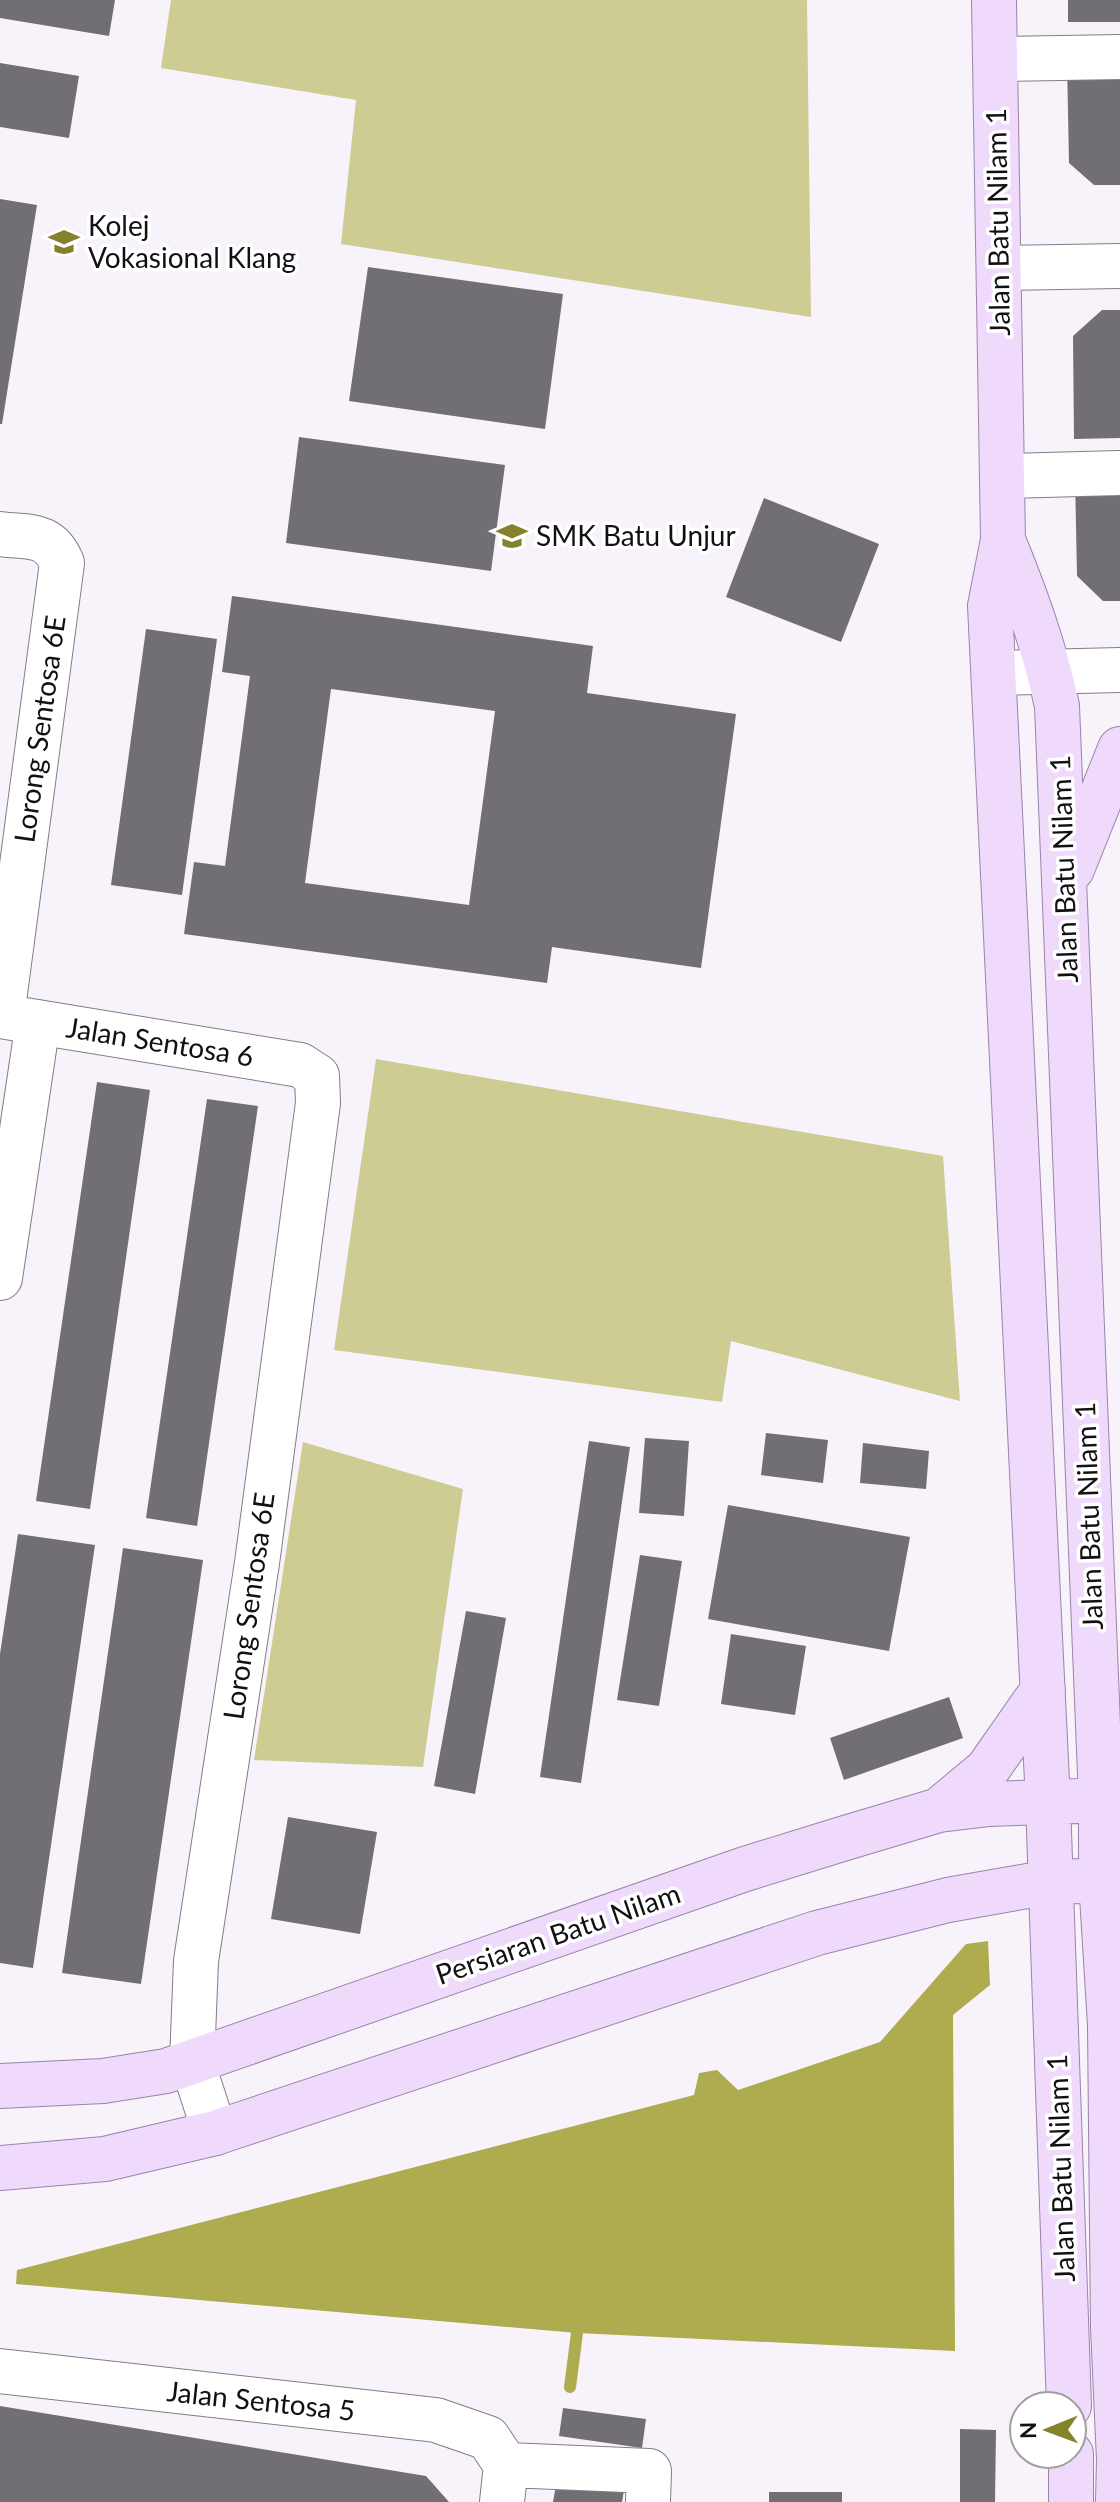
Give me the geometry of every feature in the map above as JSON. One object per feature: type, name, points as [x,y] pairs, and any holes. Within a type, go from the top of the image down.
[{"type":"main road","name":"Jalan Batu Nilam 1","points":[[994,0],[1003,540],[990,606],[1048,1802],[1068,2390]]},
{"type":"main road","name":"Jalan Batu Nilam 1","points":[[1003,540],[1029,604],[1050,671],[1057,706],[1094,1639],[1110,1800],[1115,2012],[1118,2502]]},
{"type":"main road","points":[[1064,890],[1120,749]]},
{"type":"main road","points":[[1094,1639],[1120,1673]]},
{"type":"main road","points":[[939,1810],[987,1770],[1043,1690]]},
{"type":"main road","name":"Persiaran Batu Nilam","points":[[0,2086],[103,2081],[166,2071],[745,1869],[939,1810],[989,1804],[1110,1800]]},
{"type":"main road","points":[[0,2168],[105,2159],[215,2133],[817,1933],[948,1900],[1050,1882],[1111,1880]]},
{"type":"street","points":[[995,59],[1120,57]]},
{"type":"street","points":[[999,268],[1120,266]]},
{"type":"street","points":[[1002,476],[1120,473]]},
{"type":"street","name":"Lorong Sentosa 6E","points":[[0,534],[46,541],[56,547],[62,563],[14,1018],[0,1278]]},
{"type":"street","points":[[994,673],[1120,670]]},
{"type":"street","name":"Jalan Sentosa 6","points":[[14,1018],[300,1065],[317,1076]]},
{"type":"street","name":"Lorong Sentosa 6E","points":[[215,2133],[192,2062],[196,1961],[257,1563],[318,1103],[317,1076]]},
{"type":"street","name":"Jalan Sentosa 5","points":[[0,2371],[436,2420],[488,2438],[504,2484]]},
{"type":"street","points":[[1071,2472],[1120,2460]]},
{"type":"street","points":[[504,2484],[649,2471],[648,2502]]},
{"type":"shaded area","points":[[171,0],[807,0],[811,317],[341,244],[356,100],[161,68]]},
{"type":"shaded area","points":[[376,1059],[943,1156],[960,1401],[731,1341],[722,1402],[334,1350]]},
{"type":"shaded area","points":[[303,1442],[463,1489],[423,1767],[254,1760]]},
{"type":"shaded area","points":[[988,1941],[990,1985],[953,2015],[955,2351],[577,2333],[16,2284],[17,2270],[694,2095],[699,2073],[717,2070],[738,2090],[880,2042],[966,1944]]},
{"type":"building","points":[[0,0],[115,0],[109,36],[0,18]]},
{"type":"building","points":[[1068,0],[1120,0],[1120,22],[1068,22]]},
{"type":"building","points":[[1120,61],[1120,185],[1094,185],[1069,163],[1067,62]]},
{"type":"building","points":[[0,63],[79,76],[69,138],[0,127]]},
{"type":"building","points":[[0,199],[37,205],[2,424],[0,424]]},
{"type":"building","points":[[368,267],[563,294],[545,429],[349,401]]},
{"type":"building","points":[[1102,310],[1120,310],[1120,438],[1074,439],[1073,336]]},
{"type":"building","points":[[299,437],[505,465],[491,571],[286,543]]},
{"type":"building","points":[[1075,477],[1120,477],[1120,601],[1103,601],[1077,576]]},
{"type":"building","points":[[764,498],[879,544],[841,642],[726,597]]},
{"type":"building","points":[[232,596],[593,646],[587,693],[736,714],[701,968],[552,947],[547,983],[184,934],[194,862],[225,866],[250,676],[222,672]],"holes":[[[331,689],[495,711],[469,905],[305,883]]]},
{"type":"building","points":[[146,629],[217,639],[182,895],[111,885]]},
{"type":"building","points":[[97,1082],[150,1090],[90,1509],[36,1501]]},
{"type":"building","points":[[207,1099],[258,1106],[197,1526],[146,1518]]},
{"type":"building","points":[[766,1433],[828,1440],[823,1483],[761,1475]]},
{"type":"building","points":[[645,1438],[689,1441],[684,1516],[639,1513]]},
{"type":"building","points":[[589,1441],[630,1447],[581,1783],[540,1777]]},
{"type":"building","points":[[863,1443],[929,1451],[926,1489],[860,1483]]},
{"type":"building","points":[[728,1505],[910,1537],[889,1651],[708,1619]]},
{"type":"building","points":[[18,1534],[95,1545],[33,1968],[0,1963],[0,1654]]},
{"type":"building","points":[[123,1548],[203,1560],[141,1984],[62,1973]]},
{"type":"building","points":[[640,1555],[682,1561],[659,1706],[617,1700]]},
{"type":"building","points":[[466,1611],[506,1618],[475,1794],[434,1786]]},
{"type":"building","points":[[731,1634],[806,1646],[795,1715],[721,1704]]},
{"type":"building","points":[[949,1697],[963,1738],[844,1780],[830,1738]]},
{"type":"building","points":[[288,1817],[377,1832],[360,1934],[271,1919]]},
{"type":"building","points":[[0,2406],[426,2476],[449,2502],[0,2502]]},
{"type":"building","points":[[563,2408],[646,2419],[642,2448],[559,2436]]},
{"type":"building","points":[[960,2429],[996,2430],[995,2502],[960,2502]]},
{"type":"building","points":[[559,2468],[626,2478],[622,2502],[553,2502]]},
{"type":"building","points":[[769,2492],[842,2492],[842,2502],[769,2502]]},
{"type":"waterway","points":[[570,2387],[577,2333]]},
{"type":"place","name":"Kolej Vokasional Klang","points":[[64,242]]},
{"type":"place","name":"SMK Batu Unjur","points":[[512,536]]}]
